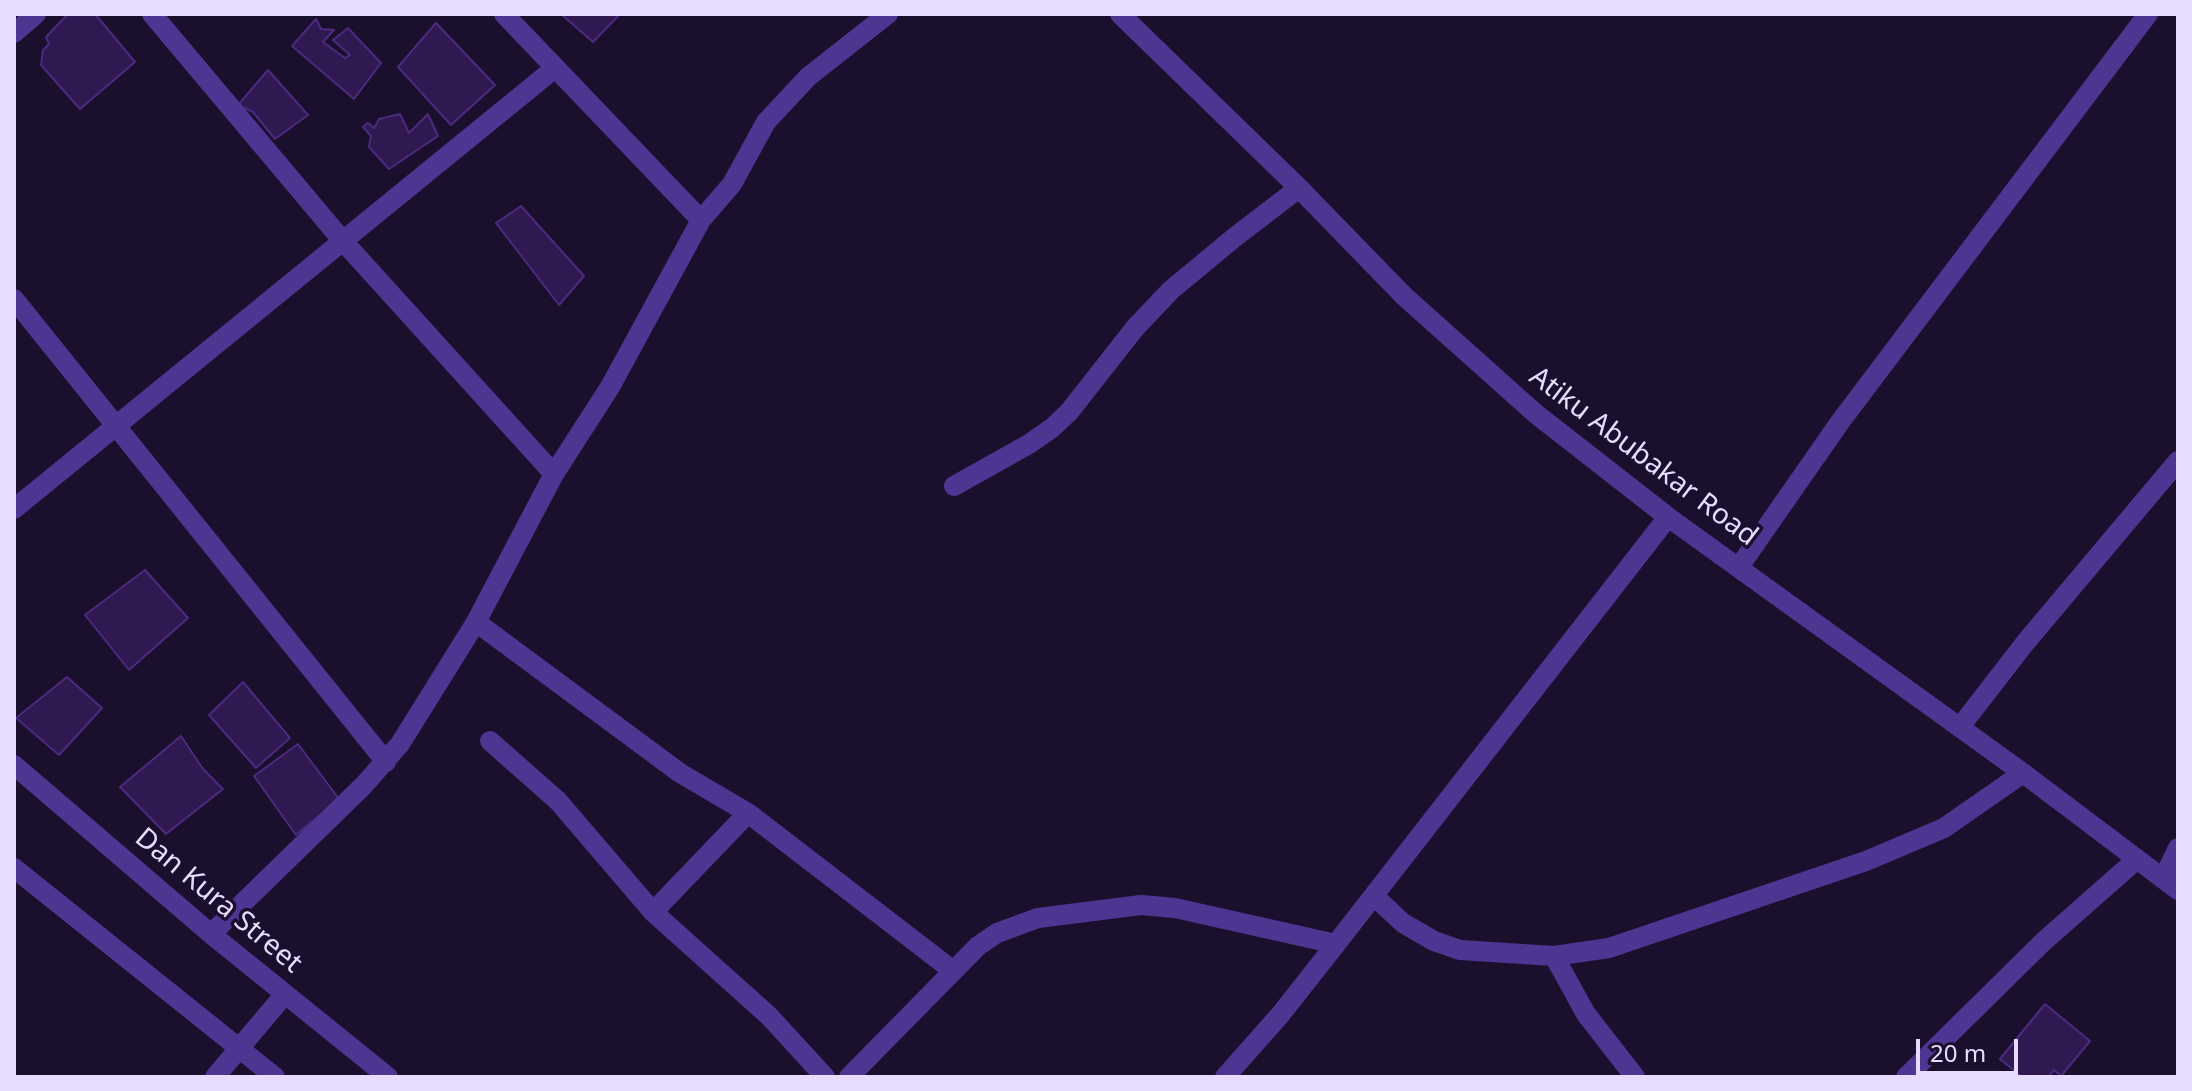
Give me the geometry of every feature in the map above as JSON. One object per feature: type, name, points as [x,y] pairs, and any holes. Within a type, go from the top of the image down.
[{"type":"street","points":[[14,33],[36,14]]},
{"type":"street","points":[[152,14],[342,240],[554,474]]},
{"type":"street","points":[[504,14],[701,220]]},
{"type":"street","points":[[211,934],[386,762],[422,711],[476,622],[554,474],[610,387],[701,220],[732,184],[766,122],[808,77],[888,14]]},
{"type":"street","name":"Atiku Abubakar Road","points":[[1120,14],[1299,188],[1404,296],[1536,414],[1668,517],[2023,773],[2170,884]]},
{"type":"street","points":[[1739,567],[1840,422],[2148,14]]},
{"type":"street","points":[[14,509],[555,68]]},
{"type":"street","points":[[954,486],[1052,428],[1069,412],[1135,328],[1171,290],[1299,188]]},
{"type":"street","points":[[14,299],[386,762]]},
{"type":"street","points":[[1960,727],[2025,643],[2178,461]]},
{"type":"street","points":[[1225,1077],[1280,1015],[1668,517]]},
{"type":"street","points":[[476,622],[680,773],[748,813],[952,970]]},
{"type":"street","points":[[490,741],[558,801],[653,912],[769,1016],[825,1077]]},
{"type":"street","name":"Dan Kura Street","points":[[14,765],[211,934],[388,1077]]},
{"type":"street","points":[[1374,896],[1403,923],[1434,941],[1460,950],[1554,956],[1609,948],[1866,861],[1944,828],[2023,773]]},
{"type":"street","points":[[653,912],[748,813]]},
{"type":"street","points":[[2170,884],[2178,848]]},
{"type":"street","points":[[1906,1077],[2043,942],[2136,860]]},
{"type":"street","points":[[14,868],[275,1077]]},
{"type":"street","points":[[849,1077],[978,946],[1015,924],[1038,918],[1141,905],[1175,908],[1336,944]]},
{"type":"street","points":[[1554,956],[1586,1014],[1635,1077]]},
{"type":"street","points":[[215,1077],[285,994]]},
{"type":"building","points":[[68,14],[95,14],[135,62],[80,109],[41,65],[43,50],[49,44],[46,37]]},
{"type":"building","points":[[561,14],[620,14],[593,42]]},
{"type":"building","points":[[316,19],[321,29],[334,30],[323,42],[345,58],[350,55],[333,40],[348,28],[381,63],[354,99],[292,46]]},
{"type":"building","points":[[436,23],[495,85],[451,125],[398,67]]},
{"type":"building","points":[[268,70],[308,115],[275,139],[253,112],[238,105]]},
{"type":"building","points":[[400,114],[409,133],[428,114],[438,136],[389,169],[369,147],[371,136],[363,127],[368,123],[374,128],[379,119]]},
{"type":"building","points":[[521,206],[584,276],[559,305],[496,223]]},
{"type":"building","points":[[145,570],[188,618],[129,670],[85,615]]},
{"type":"building","points":[[67,677],[102,708],[59,755],[16,718]]},
{"type":"building","points":[[243,682],[290,738],[256,768],[209,715]]},
{"type":"building","points":[[181,736],[203,769],[223,789],[166,834],[120,787]]},
{"type":"building","points":[[298,744],[339,799],[296,835],[254,776]]},
{"type":"building","points":[[2045,1004],[2090,1041],[2061,1076],[2054,1070],[2048,1077],[2022,1077],[2000,1059]]}]
